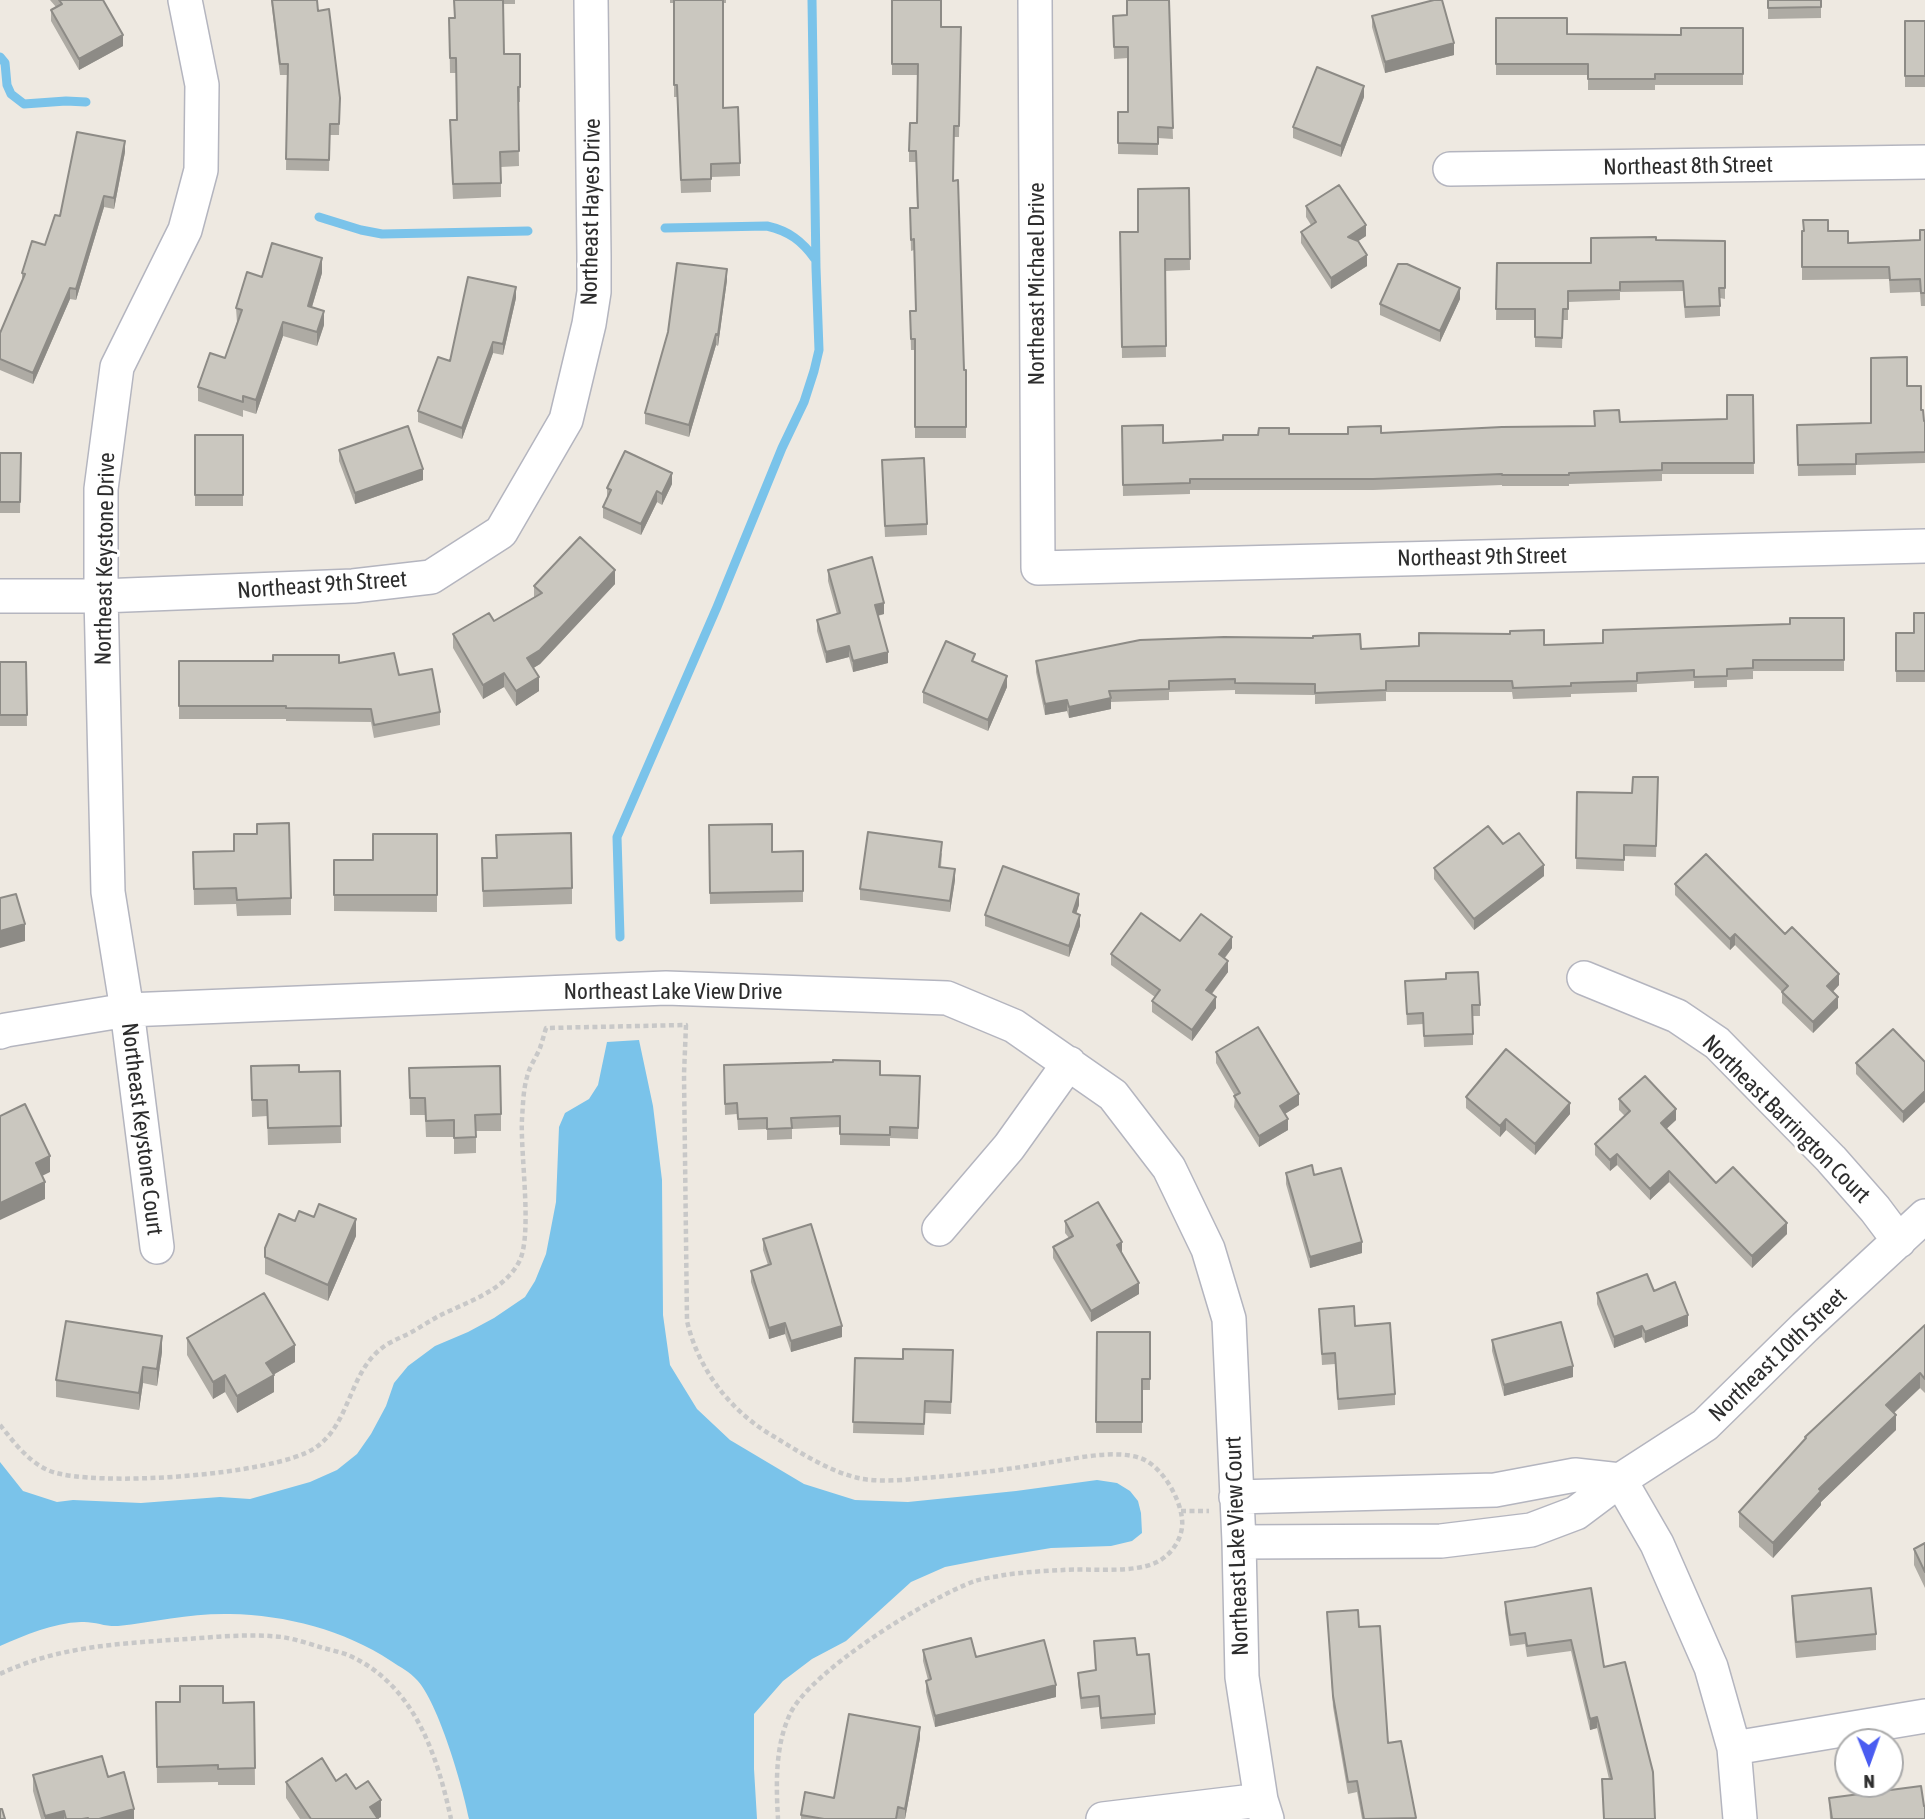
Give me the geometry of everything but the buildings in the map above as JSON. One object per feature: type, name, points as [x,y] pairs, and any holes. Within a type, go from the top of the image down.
[{"type":"street","name":"Northeast Keystone Drive","points":[[127,1010],[108,892],[101,596],[102,489],[117,367],[185,230],[201,170],[202,85],[185,0]]},
{"type":"street","name":"Northeast Hayes Drive","points":[[566,420],[594,292],[591,0]]},
{"type":"street","name":"Northeast Michael Drive","points":[[1035,0],[1038,568]]},
{"type":"street","name":"Northeast 8th Street","points":[[1450,169],[1925,162]]},
{"type":"street","name":"Northeast 9th Street","points":[[0,596],[101,596],[353,586],[431,577],[501,532],[566,420]]},
{"type":"street","name":"Northeast 9th Street","points":[[1038,568],[1925,546]]},
{"type":"street","name":"Northeast Barrington Court","points":[[1584,978],[1677,1016],[1717,1043],[1831,1159],[1899,1241]]},
{"type":"street","name":"Northeast Lake View Drive","points":[[0,1032],[127,1010],[666,988],[947,998],[1014,1026],[1113,1095],[1169,1168],[1208,1249],[1216,1273]]},
{"type":"street","name":"Northeast Keystone Court","points":[[127,1010],[157,1247]]},
{"type":"street","points":[[939,1228],[1009,1147],[1069,1063]]},
{"type":"street","name":"Northeast 10th Street","points":[[1239,1542],[1441,1541],[1531,1530],[1576,1513],[1620,1480],[1705,1424],[1925,1216]]},
{"type":"street","name":"Northeast Lake View Court","points":[[1216,1273],[1229,1319],[1242,1677],[1264,1810]]},
{"type":"street","points":[[1236,1497],[1495,1490],[1576,1475],[1620,1480],[1657,1544],[1712,1667],[1734,1748],[1740,1819]]},
{"type":"street","points":[[1734,1748],[1925,1716]]},
{"type":"street","points":[[1102,1819],[1264,1810]]},
{"type":"path","points":[[0,1424],[33,1461],[50,1471],[71,1476],[161,1477],[239,1470],[290,1459],[317,1447],[332,1432],[344,1412],[351,1391],[367,1362],[386,1346],[435,1318],[488,1293],[507,1277],[520,1261],[525,1237],[522,1122],[524,1096],[527,1076],[546,1028],[687,1025],[684,1074],[687,1321],[692,1341],[705,1367],[740,1412],[759,1428],[821,1464],[865,1479],[940,1477],[1090,1456],[1136,1457],[1149,1462],[1170,1486],[1181,1511],[1183,1525],[1171,1552],[1158,1562],[1136,1568],[1063,1570],[977,1580],[904,1617],[831,1668],[792,1710],[781,1735],[777,1784],[778,1819]]},
{"type":"path","points":[[0,1674],[41,1658],[79,1648],[114,1643],[215,1637],[284,1637],[347,1655],[382,1676],[415,1714],[437,1760],[451,1819]]},
{"type":"water","points":[[639,1040],[653,1106],[662,1180],[663,1315],[670,1365],[697,1409],[730,1440],[804,1484],[855,1500],[908,1502],[1097,1480],[1117,1483],[1130,1491],[1138,1501],[1142,1533],[1132,1541],[1111,1546],[1051,1548],[945,1567],[911,1582],[846,1641],[812,1659],[783,1681],[754,1714],[757,1819],[469,1819],[441,1725],[417,1680],[373,1650],[334,1633],[293,1621],[251,1615],[216,1614],[118,1626],[70,1623],[39,1630],[0,1646],[0,1462],[23,1491],[57,1502],[73,1500],[141,1503],[220,1497],[250,1499],[310,1482],[337,1470],[357,1454],[371,1434],[386,1406],[394,1383],[408,1366],[435,1346],[494,1318],[525,1297],[546,1254],[556,1202],[559,1127],[565,1113],[589,1099],[598,1085],[607,1042]]},
{"type":"waterway","points":[[620,937],[617,837],[804,402],[819,350],[812,0]]},
{"type":"waterway","points":[[0,57],[5,63],[7,85],[11,94],[24,104],[86,102]]},
{"type":"waterway","points":[[319,217],[382,234],[528,231]]},
{"type":"waterway","points":[[665,228],[767,226],[794,238],[815,259]]}]
